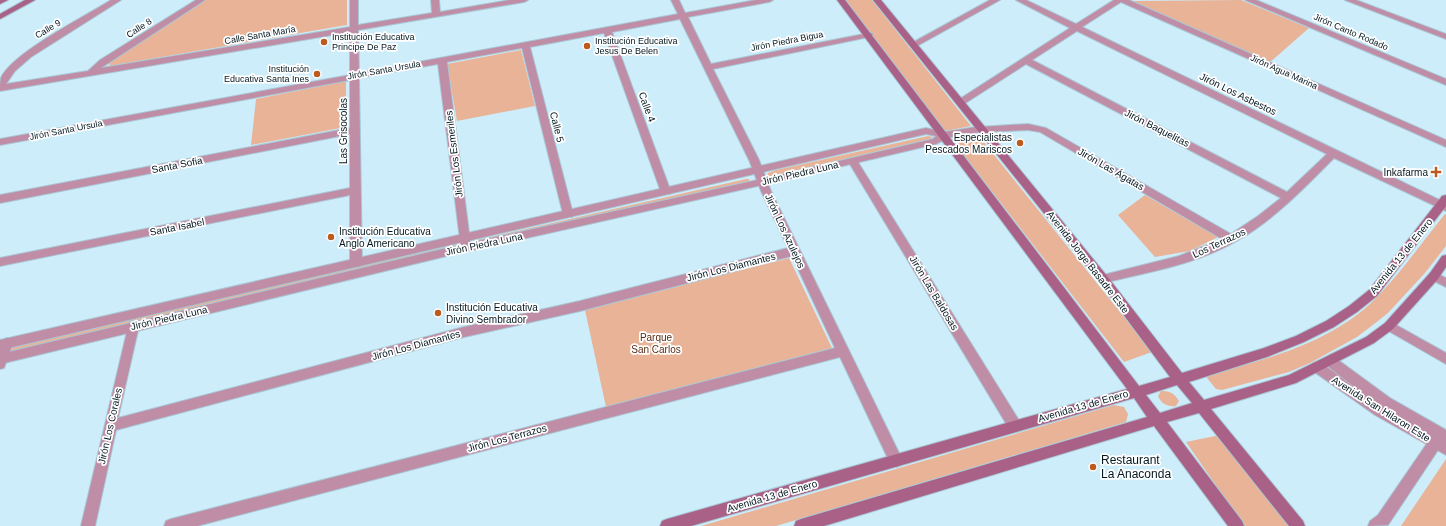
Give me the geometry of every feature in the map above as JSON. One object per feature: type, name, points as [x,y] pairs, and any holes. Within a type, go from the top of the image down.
[{"type":"main road","points":[[0,2],[4,0]]},
{"type":"main road","points":[[0,17],[31,0]]},
{"type":"main road","points":[[842,0],[1158,418],[1237,526]]},
{"type":"main road","name":"Avenida Jorge Basadre Este","points":[[878,0],[1103,279],[1201,406],[1298,526]]},
{"type":"main road","name":"Avenida 13 de Enero","points":[[668,526],[1180,379],[1267,352],[1330,324],[1353,309],[1377,287],[1445,204]]},
{"type":"main road","points":[[800,526],[1292,379],[1330,362],[1370,340],[1389,326],[1434,276],[1446,259]]},
{"type":"street","name":"Calle 9","points":[[0,88],[6,75],[17,63],[33,50],[117,0]]},
{"type":"street","name":"Calle 8","points":[[89,74],[103,62],[201,0]]},
{"type":"street","name":"Las Grisocolas","points":[[354,0],[354,191],[356,263]]},
{"type":"street","points":[[435,0],[436,15]]},
{"type":"street","name":"Calle Santa María","points":[[0,88],[524,0]]},
{"type":"street","name":"Jirón Los Azulejos","points":[[675,0],[709,67],[758,170],[762,182],[794,251],[896,461]]},
{"type":"street","name":"Jirón Santa Ursula","points":[[0,142],[684,16],[756,1],[769,0]]},
{"type":"street","points":[[914,44],[996,0]]},
{"type":"street","name":"Jirón Los Asbestos","points":[[1020,0],[1333,153],[1445,204]]},
{"type":"street","points":[[961,102],[1121,0]]},
{"type":"street","name":"Jirón Agua Marina","points":[[1121,0],[1446,144]]},
{"type":"street","name":"Jirón Canto Rodado","points":[[1249,0],[1446,82]]},
{"type":"street","points":[[1349,0],[1446,37]]},
{"type":"street","name":"Calle 4","points":[[607,30],[666,192]]},
{"type":"street","name":"Jirón Piedra Bigua","points":[[709,67],[869,35]]},
{"type":"street","name":"Calle 5","points":[[525,45],[568,214]]},
{"type":"street","name":"Jirón Los Esmeriles","points":[[442,60],[466,243]]},
{"type":"street","name":"Jirón Baquelitas","points":[[1026,60],[1288,197]]},
{"type":"street","name":"Jirón Las Ágatas","points":[[982,130],[1028,127],[1043,130],[1231,239]]},
{"type":"street","name":"Santa Sofia","points":[[0,200],[354,130]]},
{"type":"street","name":"Jirón Piedra Luna","points":[[1,361],[133,326],[466,243],[568,214],[926,131],[944,135],[982,130]]},
{"type":"street","name":"Jirón Piedra Luna","points":[[4,344],[356,263],[466,243],[762,182],[936,141],[944,135]]},
{"type":"street","name":"Los Terrazos","points":[[1103,279],[1186,258],[1231,239],[1251,227],[1288,197],[1333,153]]},
{"type":"street","name":"Jirón Las Baldosas","points":[[853,161],[1015,426]]},
{"type":"street","name":"Santa Isabel","points":[[0,262],[354,191]]},
{"type":"street","name":"Jirón Los Diamantes","points":[[110,426],[464,332],[580,306],[794,251]]},
{"type":"street","points":[[1434,276],[1446,283]]},
{"type":"street","name":"Jirón Los Corales","points":[[88,526],[133,326]]},
{"type":"street","points":[[1389,326],[1446,359]]},
{"type":"street","points":[[1,361],[4,344]]},
{"type":"street","name":"Jirón Los Terrazos","points":[[171,526],[842,351]]},
{"type":"street","name":"Avenida San Hilaron Este","points":[[1330,362],[1350,379],[1442,443]]},
{"type":"street","name":"Avenida San Hilaron Este","points":[[1318,367],[1334,380],[1388,416],[1442,443]]},
{"type":"street","points":[[1374,526],[1383,520],[1442,443]]},
{"type":"green space","points":[[206,0],[347,0],[347,25],[110,66],[109,63]]},
{"type":"green space","points":[[845,0],[872,0],[971,126],[945,131]]},
{"type":"green space","points":[[1241,0],[1309,28],[1269,63],[1131,1]]},
{"type":"green space","points":[[521,50],[535,106],[457,121],[447,64]]},
{"type":"green space","points":[[346,81],[346,127],[251,145],[256,99]]},
{"type":"green space","points":[[928,136],[933,137],[930,139],[767,176],[768,173],[776,170]]},
{"type":"green space","points":[[977,138],[983,141],[1152,352],[1124,362],[956,145],[959,142]]},
{"type":"green space","points":[[749,179],[749,181],[745,183],[0,354],[0,348]]},
{"type":"green space","points":[[1145,195],[1218,237],[1190,251],[1155,257],[1118,215]]},
{"type":"green space","points":[[1446,214],[1446,246],[1425,273],[1388,313],[1357,337],[1310,363],[1289,372],[1222,390],[1216,389],[1207,378],[1209,374],[1252,363],[1294,349],[1334,330],[1353,318],[1370,304],[1390,283]]},
{"type":"green space","name":"Parque San Carlos","points":[[789,258],[832,348],[606,407],[585,310]]},
{"type":"green space","points":[[1161,391],[1167,391],[1175,396],[1179,401],[1176,406],[1170,406],[1161,401],[1158,396]]},
{"type":"green space","points":[[1114,405],[1124,407],[1128,414],[1126,422],[776,526],[701,526]]},
{"type":"green space","points":[[1220,435],[1292,526],[1244,526],[1186,442]]},
{"type":"green space","points":[[1446,459],[1446,526],[1401,526]]},
{"type":"place","name":"Institución Educativa Principe De Paz","points":[[324,42]]},
{"type":"place","name":"Institución Educativa Jesus De Belen","points":[[587,46]]},
{"type":"place","name":"Institución Educativa Santa Ines","points":[[317,74]]},
{"type":"place","name":"Especialistas Pescados Mariscos","points":[[1020,143]]},
{"type":"place","name":"Inkafarma","points":[[1436,172]]},
{"type":"place","name":"Institución Educativa Anglo Americano","points":[[331,237]]},
{"type":"place","name":"Institución Educativa Divino Sembrador","points":[[438,313]]},
{"type":"place","name":"Restaurant La Anaconda","points":[[1093,467]]}]
